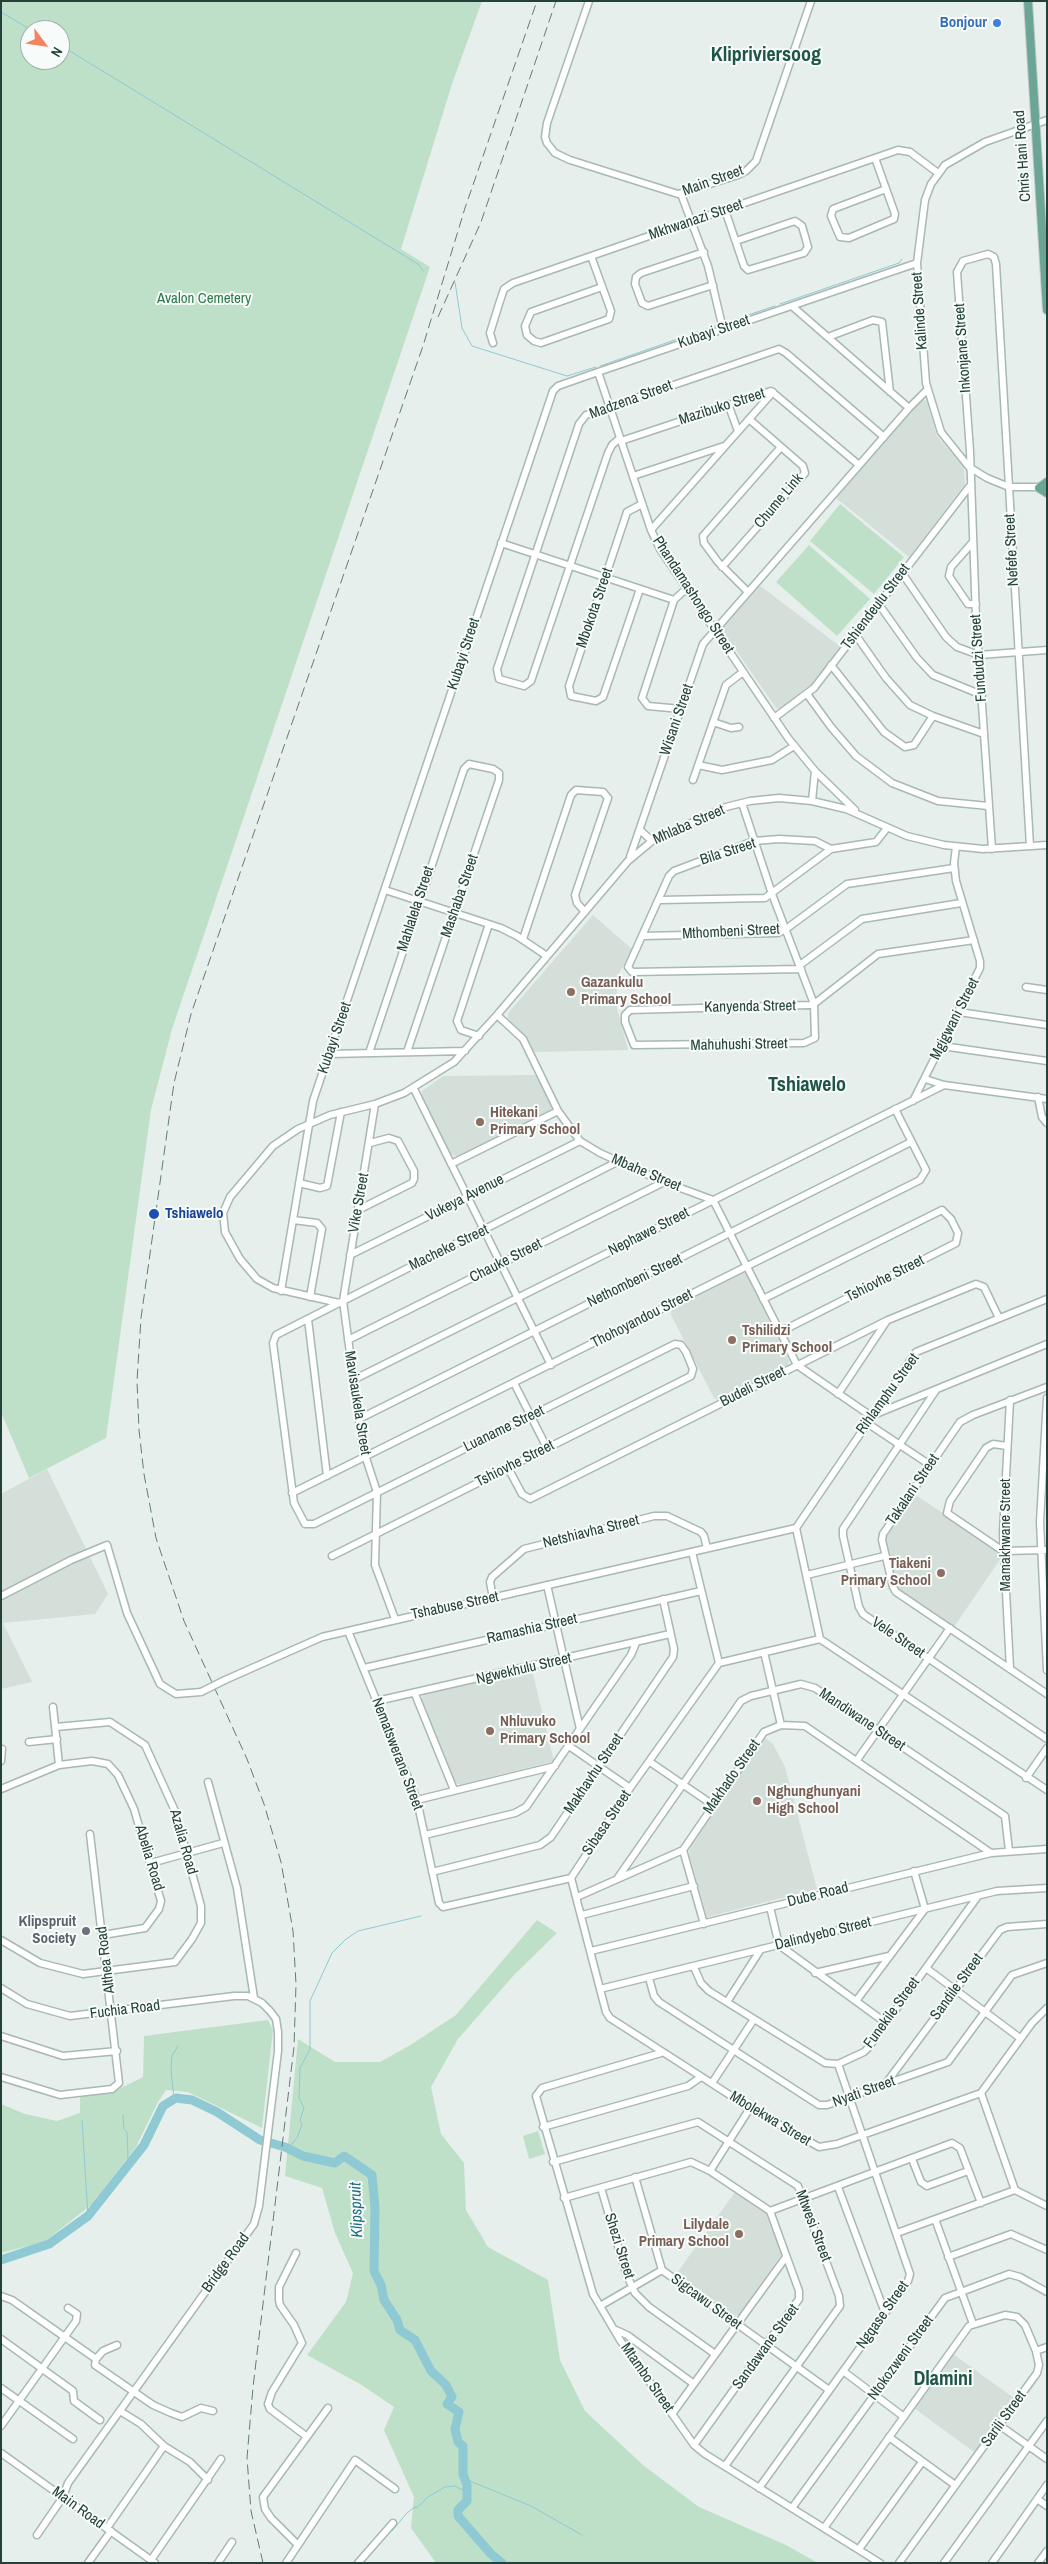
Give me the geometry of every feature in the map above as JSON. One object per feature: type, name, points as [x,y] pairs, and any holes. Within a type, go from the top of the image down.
[{"type":"main road","name":"Chris Hani Road","points":[[1028,1],[1047,310]]},
{"type":"main road","points":[[1047,482],[1043,487],[1047,493]]},
{"type":"street","name":"Main Street","points":[[589,1],[547,124],[545,137],[550,148],[561,156],[668,192],[682,194],[738,175],[746,171],[756,161],[811,1]]},
{"type":"street","name":"Kalinde Street","points":[[1043,487],[1009,487],[987,478],[969,467],[941,432],[927,390],[917,263],[923,206],[931,184],[938,174],[952,160],[985,142],[1047,120]]},
{"type":"street","name":"Mkhwanazi Street","points":[[494,343],[490,333],[492,324],[502,293],[508,285],[898,150],[906,150],[938,174]]},
{"type":"street","points":[[875,158],[895,214],[892,222],[849,238],[840,237],[832,216],[833,209],[886,189]]},
{"type":"street","points":[[682,194],[704,252],[723,329]]},
{"type":"street","points":[[725,210],[744,266],[750,271],[804,253],[808,247],[802,226],[795,221],[736,241]]},
{"type":"street","points":[[704,252],[641,273],[636,277],[635,284],[642,303],[648,306],[713,285]]},
{"type":"street","name":"Inkonjane Street","points":[[969,467],[958,269],[963,261],[985,254],[992,255]]},
{"type":"street","name":"Nefefe Street","points":[[992,255],[996,264],[1030,846]]},
{"type":"street","points":[[591,256],[611,311],[611,317],[607,321],[540,343],[527,335],[525,326],[531,312],[602,287]]},
{"type":"street","name":"Kubayi Street","points":[[281,1291],[313,1102],[552,391],[558,386],[917,263]]},
{"type":"street","points":[[792,306],[909,408]]},
{"type":"street","points":[[828,336],[873,320],[882,322],[890,392]]},
{"type":"street","name":"Madzena Street","points":[[571,566],[533,678],[529,684],[524,686],[502,680],[496,672],[581,420],[586,415],[779,350],[786,353],[884,437]]},
{"type":"street","name":"Phandamashongo Street","points":[[598,372],[651,530],[660,549],[794,746],[858,813]]},
{"type":"street","name":"Wisani Street","points":[[628,861],[700,651],[715,630],[748,592],[909,408],[927,390]]},
{"type":"street","name":"Mazibuko Street","points":[[621,440],[764,391],[772,392],[859,465]]},
{"type":"street","points":[[651,530],[772,392]]},
{"type":"street","points":[[728,404],[738,431]]},
{"type":"street","name":"Chume Link","points":[[722,567],[804,475],[802,466],[748,419]]},
{"type":"street","points":[[571,566],[610,448],[621,440]]},
{"type":"street","points":[[633,476],[724,445]]},
{"type":"street","points":[[748,592],[722,567],[706,547],[703,536],[781,447]]},
{"type":"street","name":"Fundudzi Street","points":[[969,467],[972,543],[992,849]]},
{"type":"street","name":"Tshiendeulu Street","points":[[774,718],[807,694],[969,487]]},
{"type":"street","name":"Mbokota Street","points":[[640,589],[605,693],[600,700],[574,698],[568,690],[627,512],[642,504]]},
{"type":"street","points":[[501,543],[674,600]]},
{"type":"street","points":[[972,543],[951,567],[949,576],[968,604],[976,604]]},
{"type":"street","points":[[902,573],[949,641],[979,655],[1047,650]]},
{"type":"street","points":[[681,708],[648,706],[642,698],[674,600],[686,589]]},
{"type":"street","points":[[878,603],[917,658],[933,675],[982,695]]},
{"type":"street","points":[[855,634],[905,700],[914,708],[984,734]]},
{"type":"street","points":[[831,665],[859,703],[884,732],[905,747],[914,745],[933,716]]},
{"type":"street","points":[[693,780],[726,685],[743,672]]},
{"type":"street","points":[[807,694],[830,727],[861,761],[892,783],[938,801],[988,806]]},
{"type":"street","points":[[713,722],[731,728],[739,727]]},
{"type":"street","points":[[698,765],[717,770],[730,768],[775,759],[794,746]]},
{"type":"street","name":"Mashaba Street","points":[[407,1052],[500,778],[498,772],[493,769],[471,764],[465,766]]},
{"type":"street","name":"Mahlalela Street","points":[[369,1053],[465,766]]},
{"type":"street","points":[[812,801],[815,770]]},
{"type":"street","points":[[522,939],[572,793],[576,790],[603,792],[606,795],[607,802],[575,895],[577,903],[585,912]]},
{"type":"street","name":"Mhlaba Street","points":[[341,1302],[281,1291],[263,1284],[240,1259],[225,1232],[223,1213],[230,1197],[273,1146],[309,1123],[375,1104],[414,1089],[443,1071],[479,1036],[628,861],[652,840],[707,815],[742,803],[779,798],[812,801],[858,813],[887,828],[918,840],[956,847],[992,849],[1047,845]]},
{"type":"street","points":[[742,803],[772,894],[814,1004]]},
{"type":"street","name":"Bila Street","points":[[801,967],[632,972],[628,967],[629,961],[660,900],[669,876],[674,871],[754,842],[779,839],[815,840],[831,848],[876,842],[887,828]]},
{"type":"street","points":[[640,830],[652,840]]},
{"type":"street","name":"Mgigwani Street","points":[[914,1101],[980,968],[974,940],[961,903],[954,868],[956,847]]},
{"type":"street","points":[[660,900],[765,898],[831,848]]},
{"type":"street","name":"Mthombeni Street","points":[[642,936],[778,932],[786,929],[847,884],[954,868]]},
{"type":"street","points":[[385,890],[489,924],[522,939],[547,956]]},
{"type":"street","points":[[801,967],[862,919],[961,903]]},
{"type":"street","points":[[479,1036],[461,1030],[456,1021],[489,924]]},
{"type":"street","name":"Kanyenda Street","points":[[630,1040],[625,1018],[630,1010],[814,1004],[878,954],[974,940]]},
{"type":"street","points":[[1026,987],[1047,990]]},
{"type":"street","name":"Mahuhushi Street","points":[[630,1040],[638,1047],[808,1042],[816,1036],[814,1004]]},
{"type":"street","points":[[959,1012],[1047,1025]]},
{"type":"street","name":"Mbahe Street","points":[[497,1015],[523,1039],[558,1111],[580,1141],[619,1162],[664,1182],[713,1200]]},
{"type":"street","points":[[942,1046],[1047,1061]]},
{"type":"street","points":[[329,1054],[465,1051]]},
{"type":"street","points":[[925,1079],[944,1085],[1047,1099]]},
{"type":"street","name":"Nephawe Street","points":[[353,1380],[944,1085]]},
{"type":"street","points":[[414,1089],[551,1365]]},
{"type":"street","points":[[1038,1097],[1042,1117],[1047,1123]]},
{"type":"street","name":"Vike Street","points":[[341,1302],[370,1143],[375,1104]]},
{"type":"street","name":"Thohoyandou Street","points":[[292,1493],[922,1178],[926,1170],[895,1109]]},
{"type":"street","points":[[451,1164],[558,1111]]},
{"type":"street","points":[[299,1183],[320,1188],[327,1186],[342,1112]]},
{"type":"street","points":[[358,1210],[412,1183],[414,1179],[414,1171],[398,1141],[389,1138],[370,1143]]},
{"type":"street","name":"Vukeya Avenue","points":[[350,1255],[580,1141]]},
{"type":"street","name":"Nethombeni Street","points":[[359,1419],[911,1142]]},
{"type":"street","name":"Macheke Street","points":[[292,1493],[273,1343],[279,1333],[619,1162]]},
{"type":"street","name":"Chauke Street","points":[[348,1340],[664,1182]]},
{"type":"street","points":[[713,1200],[797,1365],[871,1416],[1047,1344]]},
{"type":"street","name":"Tshiovhe Street","points":[[763,1299],[942,1210],[949,1216],[958,1233],[956,1243],[780,1332]]},
{"type":"street","points":[[293,1220],[313,1222],[322,1228],[310,1297]]},
{"type":"street","name":"Budeli Street","points":[[508,1468],[522,1494],[530,1499],[888,1320],[979,1284],[984,1287],[999,1318]]},
{"type":"street","name":"Rihlamphu Street","points":[[796,1528],[871,1416],[919,1350],[1047,1299]]},
{"type":"street","name":"Mavisaukela Street","points":[[341,1302],[364,1457],[377,1492],[375,1565],[395,1619]]},
{"type":"street","points":[[308,1319],[327,1476]]},
{"type":"street","points":[[838,1394],[888,1320]]},
{"type":"street","name":"Luaname Street","points":[[292,1493],[304,1522],[307,1525],[314,1524],[675,1344],[684,1348],[694,1369]]},
{"type":"street","name":"Tshiovhe Street","points":[[332,1556],[688,1378],[694,1369]]},
{"type":"street","points":[[514,1383],[547,1448]]},
{"type":"street","name":"Takalani Street","points":[[1047,1387],[1010,1400],[960,1422],[883,1534],[884,1556],[894,1590],[1047,1694]]},
{"type":"street","name":"Vele Street","points":[[937,1389],[843,1529],[856,1599],[863,1614],[1047,1739]]},
{"type":"street","points":[[1047,1398],[1040,1522],[1044,1550],[1047,1670]]},
{"type":"street","name":"Mamakhwane Street","points":[[1010,1400],[1004,1551],[1010,1670]]},
{"type":"street","points":[[867,1423],[930,1465]]},
{"type":"street","points":[[1007,1446],[993,1444],[986,1448],[950,1501],[946,1510],[951,1516],[1004,1551],[1044,1550]]},
{"type":"street","name":"Netshiavha Street","points":[[493,1598],[490,1582],[492,1577],[524,1549],[654,1516],[667,1516],[701,1532],[708,1548]]},
{"type":"street","points":[[796,1528],[820,1639],[1026,1778],[1047,1790]]},
{"type":"street","name":"Tshabuse Street","points":[[1,1596],[71,1560],[107,1546],[130,1622],[160,1684],[176,1694],[201,1692],[307,1642],[395,1619],[796,1528]]},
{"type":"street","points":[[692,1552],[719,1663],[820,1639]]},
{"type":"street","points":[[807,1575],[884,1556]]},
{"type":"street","points":[[546,1586],[580,1729]]},
{"type":"street","name":"Ramashia Street","points":[[364,1668],[701,1591]]},
{"type":"street","name":"Makhavhu Street","points":[[432,1872],[547,1841],[673,1657],[663,1600]]},
{"type":"street","points":[[858,1760],[950,1628]]},
{"type":"street","name":"Nematswerane Street","points":[[348,1631],[417,1800],[439,1903],[445,1908],[571,1878]]},
{"type":"street","name":"Ngwekhulu Street","points":[[377,1702],[636,1644],[670,1634]]},
{"type":"street","points":[[425,1835],[519,1812],[529,1804],[631,1655],[636,1644]]},
{"type":"street","points":[[764,1652],[781,1725],[803,1724],[991,1853]]},
{"type":"street","name":"Sibasa Street","points":[[571,1878],[630,1788],[719,1663]]},
{"type":"street","name":"Mandiwane Street","points":[[617,1879],[741,1701],[774,1690],[809,1685],[1005,1816],[1009,1850]]},
{"type":"street","points":[[415,1694],[454,1790]]},
{"type":"street","points":[[1,1789],[59,1765],[53,1707]]},
{"type":"street","name":"Azalia Road","points":[[1,1940],[33,1961],[78,1974],[172,1963],[180,1958],[199,1928],[202,1911],[187,1852],[168,1794],[152,1758],[141,1741],[110,1722],[56,1727]]},
{"type":"street","name":"Makhado Street","points":[[683,1850],[764,1732],[781,1725]]},
{"type":"street","points":[[29,1742],[57,1739]]},
{"type":"street","points":[[569,1746],[630,1788]]},
{"type":"street","points":[[1,1761],[2,1748]]},
{"type":"street","points":[[1026,1778],[1047,1748]]},
{"type":"street","name":"Abelia Road","points":[[59,1765],[92,1761],[108,1764],[118,1775],[134,1809],[162,1901],[150,1925],[141,1929],[103,1935]]},
{"type":"street","points":[[650,1762],[713,1805]]},
{"type":"street","points":[[417,1800],[555,1766]]},
{"type":"street","points":[[208,1782],[237,1888],[254,1998]]},
{"type":"street","name":"Althea Road","points":[[1,2077],[57,2094],[112,2089],[119,2085],[117,2051],[90,1834]]},
{"type":"street","points":[[151,1863],[223,1842]]},
{"type":"street","name":"Dube Road","points":[[591,1951],[991,1853],[1009,1850],[1047,1849]]},
{"type":"street","points":[[577,1897],[683,1850],[704,1924]]},
{"type":"street","points":[[631,1861],[637,1870]]},
{"type":"street","points":[[856,2001],[924,1909],[914,1871]]},
{"type":"street","name":"Mbolekwa Street","points":[[571,1878],[600,1989],[610,2018],[750,2108],[819,2147],[831,2146],[981,2093]]},
{"type":"street","points":[[582,1915],[694,1886]]},
{"type":"street","name":"Dalindyebo Street","points":[[600,1989],[997,1891],[1047,1888]]},
{"type":"street","name":"Funekile Street","points":[[838,2064],[864,2052],[978,1896]]},
{"type":"street","points":[[770,1907],[779,1945],[886,2023]]},
{"type":"street","name":"Sandile Street","points":[[887,2083],[1000,1930],[1007,1927],[1047,1924]]},
{"type":"street","points":[[727,2002],[761,1949]]},
{"type":"street","points":[[815,1972],[889,1956]]},
{"type":"street","name":"Nyati Street","points":[[649,1978],[654,1996],[659,2002],[819,2105],[827,2105],[948,2062],[1012,1975],[1047,1963]]},
{"type":"street","points":[[694,1966],[701,1983],[727,2002],[825,2063],[838,2064]]},
{"type":"street","points":[[926,1968],[1020,2038]]},
{"type":"street","name":"Fuchia Road","points":[[1,1988],[22,2002],[60,2014],[76,2016],[234,1996],[254,1998]]},
{"type":"street","name":"Bridge Road","points":[[37,2534],[63,2497],[68,2483],[254,2224],[259,2206],[278,2046],[278,2028],[273,2014],[254,1998]]},
{"type":"street","points":[[1047,2008],[1020,2038],[981,2093],[1015,2190],[1047,2206]]},
{"type":"street","points":[[712,2083],[754,2019]]},
{"type":"street","points":[[1,2036],[63,2056],[117,2051]]},
{"type":"street","name":"Mtambo Street","points":[[661,2052],[542,2088],[536,2096],[543,2127],[588,2279],[600,2306],[694,2445],[880,2563]]},
{"type":"street","name":"Ngqase Street","points":[[760,2488],[885,2313],[910,2274],[838,2064]]},
{"type":"street","points":[[543,2127],[688,2086],[701,2077]]},
{"type":"street","points":[[710,2171],[750,2108]]},
{"type":"street","name":"Mtwesi Street","points":[[553,2162],[695,2122],[703,2124],[795,2182],[804,2200],[841,2301],[836,2312],[725,2466]]},
{"type":"street","points":[[564,2198],[687,2162],[695,2163],[710,2171],[770,2211],[804,2200],[952,2143],[960,2148],[981,2203]]},
{"type":"street","points":[[912,2159],[921,2182],[927,2186],[968,2171]]},
{"type":"street","name":"Sigcawu Street","points":[[636,2177],[662,2270],[829,2390]]},
{"type":"street","points":[[838,2187],[885,2313]]},
{"type":"street","name":"Shezi Street","points":[[601,2188],[620,2257],[632,2288],[649,2306],[715,2354]]},
{"type":"street","points":[[897,2233],[1015,2190]]},
{"type":"street","name":"Sandawane Street","points":[[694,2445],[800,2299],[799,2291],[770,2211]]},
{"type":"street","points":[[824,2528],[969,2326],[973,2324],[935,2219]]},
{"type":"street","points":[[948,2257],[1012,2234],[1047,2250]]},
{"type":"street","points":[[296,2253],[279,2287],[279,2300],[280,2305],[294,2325],[302,2342],[272,2392],[268,2404],[270,2408],[306,2436]]},
{"type":"street","points":[[672,2414],[786,2257]]},
{"type":"street","points":[[600,2306],[662,2270]]},
{"type":"street","name":"Ntokozweni Street","points":[[792,2508],[943,2300],[961,2291],[1008,2274],[1020,2277],[1047,2292]]},
{"type":"street","points":[[1,2296],[9,2298],[96,2359]]},
{"type":"street","points":[[1,2426],[78,2316],[68,2308]]},
{"type":"street","name":"Sarili Street","points":[[900,2563],[1037,2373],[1039,2365],[1036,2351],[1025,2325],[1017,2317],[1005,2314],[973,2324]]},
{"type":"street","points":[[616,2330],[627,2335],[694,2384]]},
{"type":"street","points":[[1,2339],[74,2391],[74,2401],[100,2420]]},
{"type":"street","points":[[117,2345],[103,2351],[96,2359],[95,2365],[158,2408],[184,2417],[201,2408],[213,2411]]},
{"type":"street","points":[[1036,2351],[1047,2347]]},
{"type":"street","points":[[843,2371],[904,2417]]},
{"type":"street","points":[[1,2388],[73,2439]]},
{"type":"street","points":[[298,2545],[271,2518],[265,2509],[263,2500],[268,2488],[328,2408]]},
{"type":"street","points":[[120,2411],[141,2424],[164,2446],[190,2462],[208,2480]]},
{"type":"street","points":[[944,2563],[1047,2421]]},
{"type":"street","points":[[999,2425],[1047,2459]]},
{"type":"street","points":[[889,2437],[956,2485]]},
{"type":"street","points":[[88,2563],[164,2446]]},
{"type":"street","name":"Main Road","points":[[1,2453],[153,2561]]},
{"type":"street","points":[[153,2561],[221,2459]]},
{"type":"street","points":[[286,2563],[356,2460],[395,2489]]},
{"type":"street","points":[[859,2550],[922,2462]]},
{"type":"street","points":[[992,2563],[1047,2485]]},
{"type":"street","points":[[1037,2499],[1047,2506]]},
{"type":"street","points":[[358,2563],[393,2523]]},
{"type":"street","points":[[218,2563],[232,2542]]},
{"type":"street","points":[[1038,2563],[1047,2551]]},
{"type":"street","points":[[864,2563],[869,2556]]},
{"type":"shaded area","points":[[922,399],[927,401],[937,436],[964,467],[965,484],[909,557],[836,498]]},
{"type":"shaded area","points":[[759,585],[841,647],[807,690],[781,709],[776,708],[722,630],[723,625]]},
{"type":"shaded area","name":"Gazankulu Primary School","points":[[593,915],[632,949],[617,977],[617,1008],[628,1050],[534,1052],[526,1036],[508,1019],[508,1013]]},
{"type":"shaded area","name":"Hitekani Primary School","points":[[536,1075],[552,1106],[550,1110],[458,1157],[450,1153],[421,1097],[422,1091],[443,1076]]},
{"type":"shaded area","name":"Tshilidzi Primary School","points":[[740,1273],[746,1273],[789,1361],[788,1365],[718,1400],[714,1398],[671,1315],[672,1307]]},
{"type":"shaded area","points":[[47,1469],[108,1594],[95,1614],[3,1623],[32,1682],[1,1689],[1,1494]]},
{"type":"shaded area","name":"Tiakeni Primary School","points":[[914,1494],[998,1550],[1001,1558],[954,1627],[895,1587],[884,1538]]},
{"type":"shaded area","name":"Nhluvuko Primary School","points":[[532,1670],[554,1761],[460,1785],[453,1781],[421,1701],[423,1695]]},
{"type":"shaded area","name":"Nghunghunyani High School","points":[[764,1737],[773,1744],[785,1767],[817,1889],[707,1917],[689,1853],[690,1846]]},
{"type":"shaded area","name":"Lilydale Primary School","points":[[735,2192],[765,2211],[782,2254],[739,2315],[734,2316],[677,2273]]},
{"type":"shaded area","points":[[953,2354],[1014,2398],[974,2452],[914,2408]]},
{"type":"green space","name":"Avalon Cemetery","points":[[1,1],[482,1],[452,84],[401,249],[430,267],[172,1029],[151,1110],[106,1438],[29,1478],[1,1412]]},
{"type":"green space","points":[[840,504],[904,557],[874,594],[810,541]]},
{"type":"green space","points":[[809,545],[870,599],[837,636],[776,582]]},
{"type":"green space","points":[[537,1920],[557,1933],[514,1975],[458,2039],[431,2087],[441,2134],[464,2163],[466,2210],[488,2247],[548,2280],[560,2360],[585,2411],[643,2465],[699,2507],[786,2545],[818,2563],[436,2563],[411,2528],[414,2497],[384,2430],[394,2407],[360,2384],[307,2355],[346,2302],[353,2273],[335,2233],[322,2188],[285,2176],[298,2039],[335,2062],[380,2062],[412,2044],[456,2015]]},
{"type":"green space","points":[[268,2020],[273,2030],[262,2128],[188,2092],[166,2090],[136,2147],[91,2205],[44,2242],[1,2253],[1,2104],[25,2114],[57,2121],[80,2113],[80,2096],[115,2091],[143,2077],[144,2036]]},
{"type":"green space","points":[[538,2131],[545,2154],[529,2159],[523,2136]]},
{"type":"waterway","points":[[1,12],[20,23]]},
{"type":"waterway","points":[[70,51],[418,264],[423,271]]},
{"type":"waterway","points":[[780,304],[899,263],[902,259]]},
{"type":"waterway","points":[[455,282],[462,328],[472,346],[567,376],[596,367]]},
{"type":"waterway","points":[[727,322],[775,306]]},
{"type":"waterway","points":[[600,366],[718,325]]},
{"type":"waterway","points":[[288,2148],[297,2138],[302,2125],[300,2120],[304,2108],[299,2098],[300,2068],[310,2049],[310,2001],[332,1953],[345,1940],[358,1931],[421,1916]]},
{"type":"waterway","points":[[174,2099],[171,2069],[172,2056],[178,2046]]},
{"type":"waterway","name":"Klipspruit","points":[[1,2260],[49,2244],[88,2216],[144,2145],[163,2106],[176,2098],[192,2100],[217,2112],[260,2140],[285,2147],[303,2156],[335,2163],[344,2156],[372,2175],[375,2208],[374,2271],[381,2285],[384,2300],[397,2320],[400,2330],[415,2340],[431,2371],[446,2385],[452,2397],[447,2404],[459,2412],[455,2429],[458,2442],[463,2446],[463,2474],[467,2485],[467,2501],[458,2510],[458,2516],[491,2554],[502,2563]]},
{"type":"waterway","points":[[123,2115],[124,2129],[127,2132],[128,2157],[126,2169]]},
{"type":"waterway","points":[[82,2120],[88,2216]]},
{"type":"waterway","points":[[465,2479],[531,2506],[582,2535]]},
{"type":"waterway","points":[[392,2531],[406,2514],[413,2508],[418,2507],[428,2497],[445,2487],[455,2486],[462,2490],[467,2485]]},
{"type":"railway","points":[[263,2563],[251,2511],[247,2458],[253,2387],[294,2047],[296,1984],[293,1931],[281,1862],[264,1804],[247,1759],[184,1621],[156,1538],[144,1474],[139,1430],[137,1381],[141,1318],[174,1083],[191,1014],[423,346],[465,208],[537,1]]},
{"type":"railway","points":[[438,317],[481,222],[556,1]]},
{"type":"place","name":"Bonjour","points":[[997,23]]},
{"type":"place","name":"Gazankulu Primary School","points":[[571,992]]},
{"type":"place","name":"Hitekani Primary School","points":[[480,1122]]},
{"type":"place","name":"Tshiawelo","points":[[154,1214]]},
{"type":"place","name":"Tshilidzi Primary School","points":[[732,1340]]},
{"type":"place","name":"Tiakeni Primary School","points":[[941,1573]]},
{"type":"place","name":"Nhluvuko Primary School","points":[[490,1731]]},
{"type":"place","name":"Nghunghunyani High School","points":[[757,1801]]},
{"type":"place","name":"Klipspruit Society","points":[[86,1931]]},
{"type":"place","name":"Lilydale Primary School","points":[[739,2234]]},
{"type":"district","name":"Klipriviersoog","points":[[766,56]]},
{"type":"district","name":"Tshiawelo","points":[[807,1086]]},
{"type":"district","name":"Dlamini","points":[[943,2380]]}]
